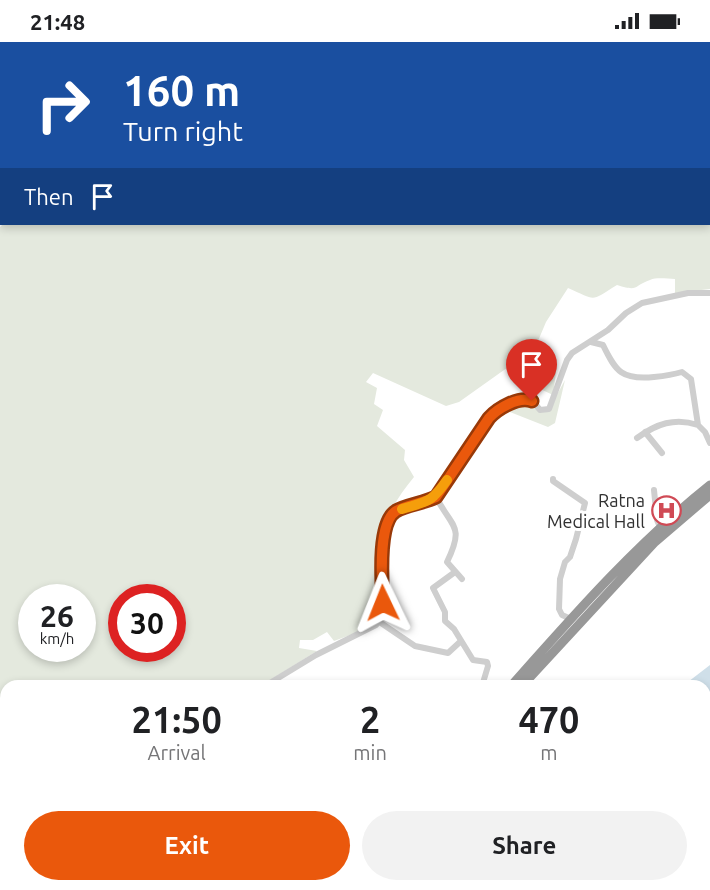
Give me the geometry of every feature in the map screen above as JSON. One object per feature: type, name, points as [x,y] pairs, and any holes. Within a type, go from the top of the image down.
[{"type":"highway","points":[[516,680],[637,548],[710,485]]},
{"type":"highway","points":[[528,680],[655,542],[710,495]]},
{"type":"street","points":[[275,680],[316,655],[367,631],[378,621],[382,616],[383,603],[381,558],[383,539],[389,519],[395,512],[436,497],[497,409],[527,399],[540,410],[549,409],[567,360],[572,353],[591,342],[642,303],[688,293],[710,293]]},
{"type":"street","points":[[591,342],[603,345],[618,370],[630,378],[643,379],[682,372],[692,382],[698,425]]},
{"type":"street","points":[[638,438],[645,432],[673,421],[687,421],[698,425],[705,432],[710,443],[710,452]]},
{"type":"street","points":[[645,432],[662,453]]},
{"type":"street","points":[[553,479],[585,503],[570,557],[565,562],[560,579],[559,609],[562,615],[571,619]]},
{"type":"street","points":[[654,490],[657,520],[660,527]]},
{"type":"street","points":[[436,497],[457,530],[457,537],[447,562],[462,579]]},
{"type":"street","points":[[455,572],[433,588],[446,612],[445,621],[454,629],[472,660],[487,662],[484,680]]},
{"type":"street","points":[[378,621],[422,649],[448,652],[462,641]]},
{"type":"shaded area","points":[[2,225],[710,225],[710,289],[675,293],[675,279],[662,278],[650,280],[633,288],[617,285],[593,298],[568,288],[546,322],[538,341],[557,364],[553,395],[536,387],[527,374],[511,365],[459,402],[446,406],[373,373],[366,382],[377,388],[374,404],[383,410],[377,426],[405,450],[404,460],[414,477],[395,504],[381,533],[377,555],[379,603],[376,620],[353,634],[334,641],[327,632],[313,640],[300,640],[299,648],[317,651],[270,680],[0,680],[0,227]]},
{"type":"shaded area","points":[[565,380],[555,423],[548,427],[502,409],[527,402],[548,411]]},
{"type":"shaded area","points":[[710,665],[710,680],[690,680]]},
{"type":"slow traffic","points":[[402,509],[436,497],[447,480]]},
{"type":"place","name":"Ratna Medical Hall","points":[[666,511]]},
{"type":"route","points":[[383,603],[381,558],[383,539],[389,519],[395,512],[436,497],[497,409],[527,399],[532,401]]}]
